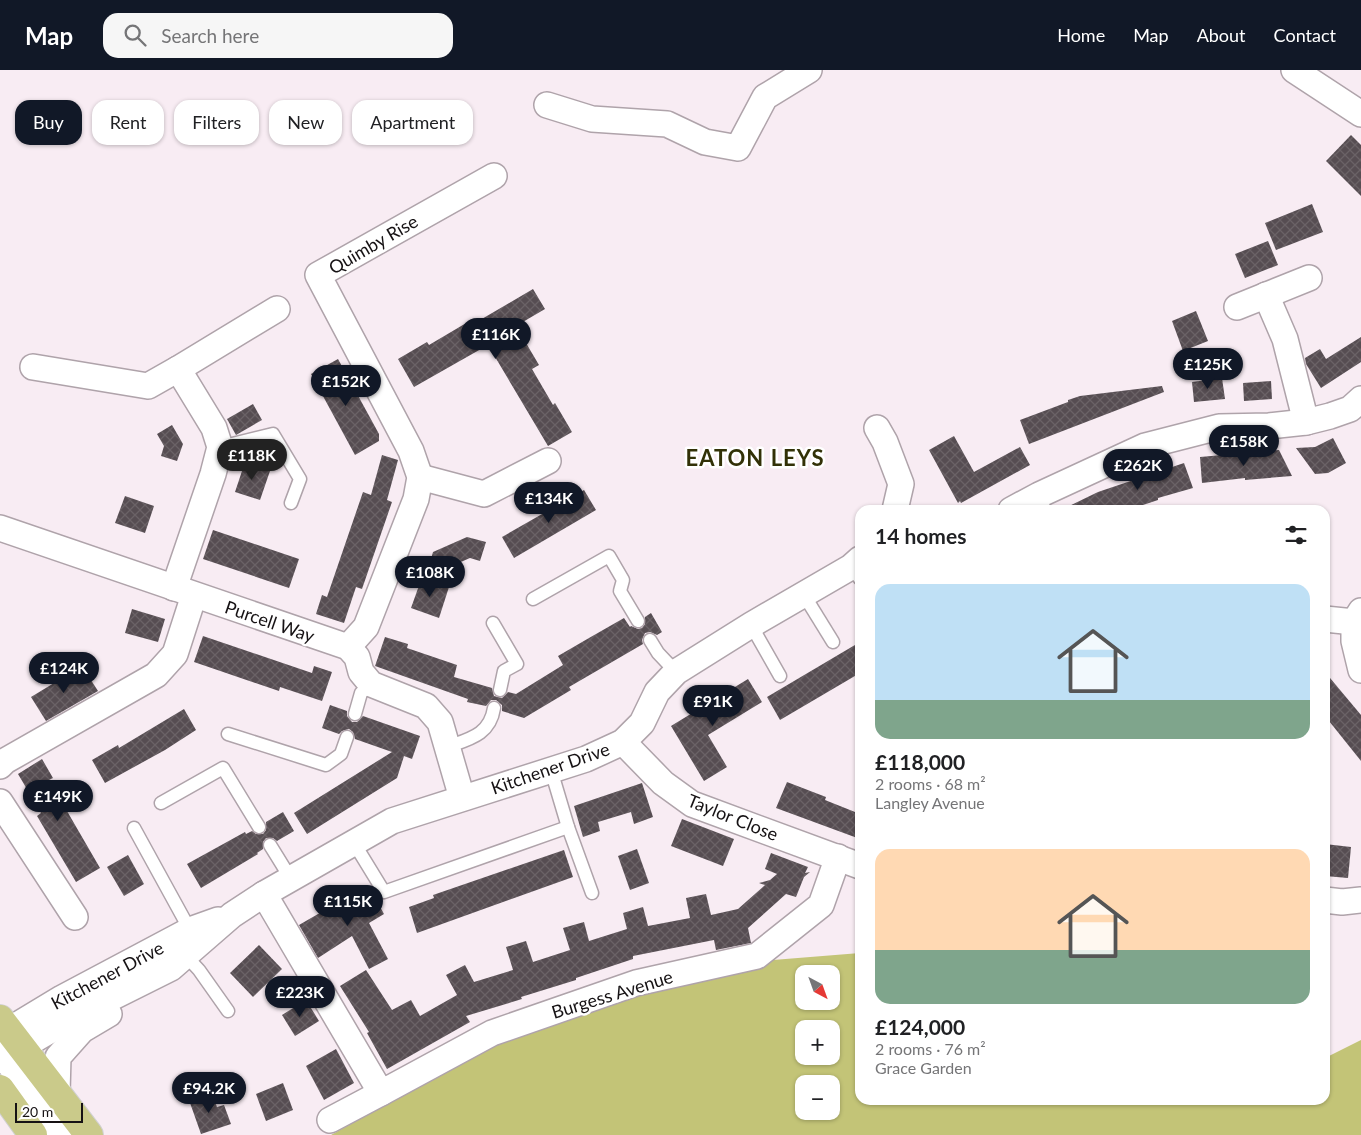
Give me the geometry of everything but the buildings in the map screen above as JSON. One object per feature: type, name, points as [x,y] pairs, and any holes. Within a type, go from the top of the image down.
[{"type":"highway","points":[[7,1041],[57,1093],[89,1135]]},
{"type":"highway","points":[[0,1089],[33,1135]]},
{"type":"street","points":[[1294,70],[1361,114]]},
{"type":"street","points":[[547,104],[592,119],[667,124],[705,142],[738,148],[765,97],[805,73]]},
{"type":"street","name":"Quimby Rise","points":[[420,477],[411,451],[318,276],[494,176]]},
{"type":"street","points":[[1237,307],[1309,278]]},
{"type":"street","points":[[1266,295],[1285,339],[1306,422]]},
{"type":"street","points":[[33,367],[148,386],[278,309]]},
{"type":"street","points":[[0,766],[5,761],[156,674],[175,654],[184,591],[220,447],[214,428],[178,369]]},
{"type":"street","points":[[1042,503],[1145,446],[1219,427],[1269,426],[1306,422],[1358,411]]},
{"type":"street","points":[[877,428],[885,442],[901,484],[896,505]]},
{"type":"street","points":[[462,798],[440,722],[426,706],[371,684],[361,672],[357,657],[348,647],[366,627],[416,499],[420,477],[484,494],[548,461]]},
{"type":"street","name":"Purcell Way","points":[[0,528],[348,647]]},
{"type":"street","name":"Kitchener Drive","points":[[57,1093],[58,1057],[82,1030],[149,990],[232,915],[264,894],[392,820],[586,759],[623,742],[642,722],[657,692],[676,672],[751,625],[804,595],[855,570]]},
{"type":"street","points":[[1330,619],[1358,616],[1354,641],[1361,670]]},
{"type":"street","name":"Taylor Close","points":[[623,742],[663,783],[692,804],[849,862]]},
{"type":"street","points":[[0,802],[75,917]]},
{"type":"street","name":"Burgess Avenue","points":[[330,1120],[492,1033],[636,983],[757,956],[821,906],[849,862]]},
{"type":"street","points":[[264,894],[381,1093]]},
{"type":"street","points":[[1330,901],[1342,902],[1361,900]]},
{"type":"street","name":"Kitchener Drive","points":[[7,1041],[62,998],[190,930],[232,915]]},
{"type":"street","name":"Kitchener Drive","points":[[7,1041],[73,1017],[179,962]]},
{"type":"street","points":[[7,1041],[24,1083],[59,1135]]},
{"type":"lane","points":[[220,447],[274,434],[300,479],[291,503]]},
{"type":"lane","points":[[533,599],[609,556],[623,580],[620,591],[638,621]]},
{"type":"lane","points":[[804,595],[833,642]]},
{"type":"lane","points":[[493,623],[517,664],[504,671],[500,690]]},
{"type":"lane","points":[[751,625],[780,676]]},
{"type":"lane","points":[[650,640],[676,672]]},
{"type":"lane","points":[[355,714],[361,694],[371,684]]},
{"type":"lane","points":[[447,747],[476,737],[487,726],[494,708]]},
{"type":"lane","points":[[228,734],[326,765],[341,754],[347,737]]},
{"type":"lane","points":[[161,803],[223,768],[259,827]]},
{"type":"lane","points":[[551,770],[568,827],[592,893]]},
{"type":"lane","points":[[354,843],[384,892],[568,827]]},
{"type":"lane","points":[[134,828],[190,930]]},
{"type":"lane","points":[[270,845],[291,880]]},
{"type":"lane","points":[[179,962],[200,970],[228,1010]]},
{"type":"green space","points":[[855,953],[855,1105],[1330,1105],[1330,1056],[1361,1040],[1361,1135],[331,1135],[508,1037],[652,988],[773,960]]},
{"type":"district","name":"EATON LEYS","points":[[755,457]]}]
